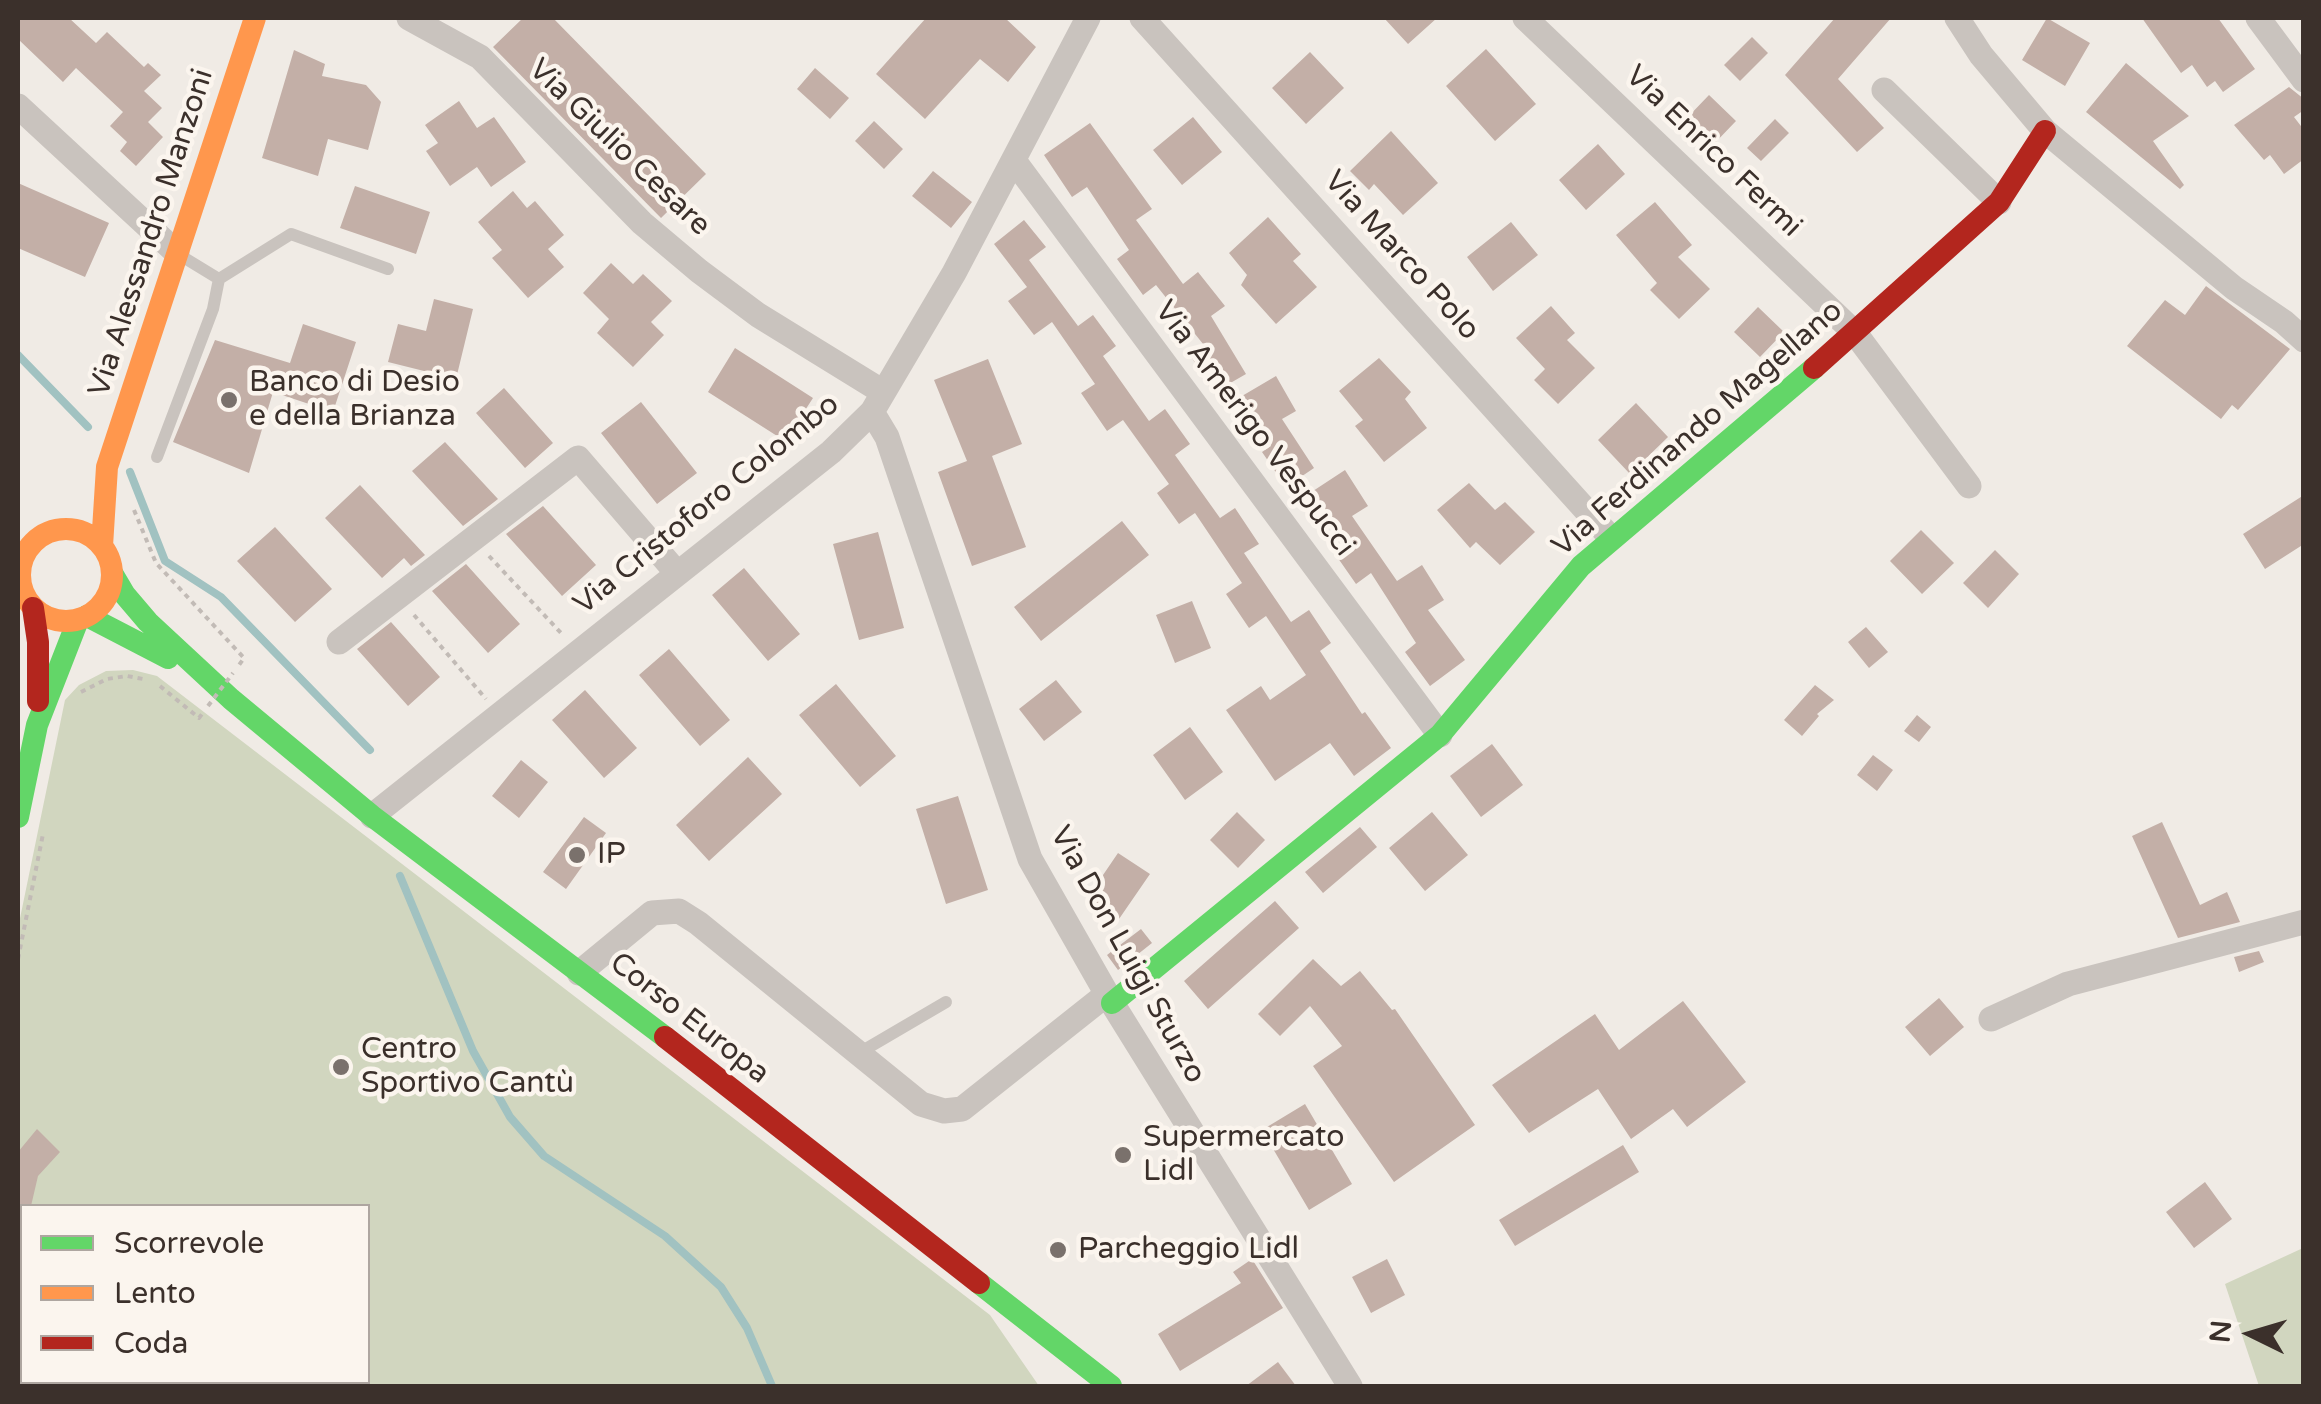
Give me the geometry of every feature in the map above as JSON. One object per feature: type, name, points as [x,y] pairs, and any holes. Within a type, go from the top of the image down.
[{"type":"main road","name":"Via Alessandro Manzoni","points":[[102,546],[106,468],[255,18]]},
{"type":"main road","name":"Via Ferdinando Magellano","points":[[1110,999],[1440,735],[1581,566],[1855,333],[1999,202],[2045,131]]},
{"type":"main road","name":"Via Alessandro Manzoni","points":[[74,514],[106,468]]},
{"type":"main road","points":[[18,817],[37,725],[38,642],[33,608],[22,590],[19,572],[28,534],[74,514],[85,533],[102,546],[112,573],[105,600],[83,618],[37,725]]},
{"type":"main road","name":"Corso Europa","points":[[112,573],[125,596],[148,622],[232,699],[372,816],[1111,1386]]},
{"type":"main road","points":[[33,608],[51,619],[83,618]]},
{"type":"main road","name":"Corso Europa","points":[[83,618],[168,658],[232,699]]},
{"type":"street","name":"Via Giulio Cesare","points":[[409,18],[480,57],[642,222],[699,271],[877,402]]},
{"type":"street","name":"Via Cristoforo Colombo","points":[[372,816],[831,452],[877,402],[954,273],[1088,18]]},
{"type":"street","name":"Via Marco Polo","points":[[1142,18],[1611,538]]},
{"type":"street","name":"Via Enrico Fermi","points":[[1526,18],[1855,333],[1969,486]]},
{"type":"street","points":[[1957,18],[1981,55],[2045,131],[2234,288],[2304,340]]},
{"type":"street","points":[[2258,18],[2304,80]]},
{"type":"street","points":[[1884,90],[1999,202]]},
{"type":"street","points":[[18,106],[177,254]]},
{"type":"street","name":"Via Amerigo Vespucci","points":[[1014,162],[1440,735]]},
{"type":"street","name":"Via Don Luigi Sturzo","points":[[877,402],[1030,859],[1110,999],[1350,1386]]},
{"type":"street","points":[[339,642],[578,458],[677,573]]},
{"type":"street","points":[[579,972],[652,912],[679,911],[920,1104],[944,1111],[962,1109],[1110,999]]},
{"type":"street","points":[[1991,1019],[2068,984],[2304,922]]},
{"type":"lane","points":[[157,457],[213,309],[219,279],[290,234],[388,270]]},
{"type":"lane","points":[[177,254],[219,279]]},
{"type":"lane","points":[[858,1053],[946,1002]]},
{"type":"path","points":[[70,703],[83,689],[107,678],[128,676],[155,681],[199,718],[244,658],[156,563],[134,509]]},
{"type":"path","points":[[473,539],[578,652]]},
{"type":"path","points":[[398,597],[498,714]]},
{"type":"path","points":[[18,960],[43,834]]},
{"type":"green space","name":"Centro Sportivo Cantù","points":[[133,670],[157,676],[990,1315],[1039,1386],[28,1386],[370,1384],[370,1204],[20,1204],[20,1377],[18,1374],[18,928],[65,700],[79,685],[106,671]]},
{"type":"green space","points":[[2303,1248],[2303,1386],[2259,1386],[2225,1284]]},
{"type":"building","points":[[18,18],[69,18],[96,43],[107,32],[144,67],[148,63],[161,75],[144,91],[162,108],[148,122],[163,137],[136,166],[120,151],[127,142],[110,126],[123,112],[76,68],[63,82],[18,39]]},
{"type":"building","points":[[523,18],[553,18],[706,174],[661,218],[493,47]]},
{"type":"building","points":[[926,18],[1005,18],[1036,47],[1008,82],[980,59],[925,119],[876,74]]},
{"type":"building","points":[[1384,18],[1437,18],[1408,44]]},
{"type":"building","points":[[1835,18],[1891,18],[1838,79],[1884,128],[1857,152],[1785,75]]},
{"type":"building","points":[[2047,18],[2090,43],[2065,86],[2022,60]]},
{"type":"building","points":[[2142,18],[2218,18],[2255,69],[2223,92],[2215,81],[2207,87],[2192,65],[2181,73]]},
{"type":"building","points":[[1752,37],[1768,53],[1740,81],[1724,65]]},
{"type":"building","points":[[1486,49],[1536,104],[1495,141],[1446,86]]},
{"type":"building","points":[[294,50],[325,64],[322,76],[366,85],[381,102],[368,150],[328,139],[318,176],[262,158]]},
{"type":"building","points":[[1310,52],[1344,88],[1306,124],[1272,88]]},
{"type":"building","points":[[2126,63],[2189,116],[2153,141],[2184,185],[2180,189],[2086,112]]},
{"type":"building","points":[[815,68],[849,98],[830,119],[797,89]]},
{"type":"building","points":[[2289,87],[2304,99],[2304,110],[2294,117],[2304,130],[2304,159],[2284,174],[2270,155],[2264,160],[2234,125]]},
{"type":"building","points":[[1709,95],[1736,121],[1712,146],[1685,120]]},
{"type":"building","points":[[459,101],[477,128],[494,117],[526,162],[491,187],[477,167],[450,186],[426,151],[438,143],[425,125]]},
{"type":"building","points":[[1193,117],[1222,152],[1182,185],[1153,150]]},
{"type":"building","points":[[1775,119],[1789,133],[1761,161],[1747,148]]},
{"type":"building","points":[[874,121],[903,149],[884,169],[855,141]]},
{"type":"building","points":[[1090,123],[1152,209],[1136,220],[1183,284],[1198,272],[1225,306],[1211,316],[1246,374],[1213,393],[1192,358],[1207,349],[1156,285],[1143,295],[1117,259],[1129,250],[1087,187],[1072,197],[1044,155]]},
{"type":"building","points":[[1391,131],[1438,183],[1403,215],[1374,184],[1369,190],[1350,171]]},
{"type":"building","points":[[1598,144],[1625,174],[1586,210],[1559,180]]},
{"type":"building","points":[[933,171],[972,202],[951,228],[912,196]]},
{"type":"building","points":[[18,183],[109,223],[85,277],[18,248]]},
{"type":"building","points":[[355,186],[430,212],[416,254],[340,228]]},
{"type":"building","points":[[513,191],[527,208],[535,201],[564,235],[548,249],[564,267],[528,298],[492,258],[502,250],[478,222]]},
{"type":"building","points":[[1655,202],[1692,245],[1678,257],[1710,289],[1679,319],[1650,290],[1657,283],[1616,235]]},
{"type":"building","points":[[1268,217],[1301,254],[1293,261],[1317,287],[1276,324],[1241,285],[1247,275],[1229,253]]},
{"type":"building","points":[[1024,220],[1046,247],[1029,260],[1078,326],[1093,315],[1116,346],[1103,356],[1149,421],[1165,409],[1190,444],[1175,455],[1220,518],[1235,508],[1259,544],[1244,553],[1291,622],[1309,610],[1331,643],[1320,651],[1362,714],[1365,712],[1391,748],[1354,776],[1330,743],[1275,781],[1226,710],[1261,686],[1270,700],[1306,675],[1266,616],[1249,628],[1226,594],[1242,583],[1195,513],[1179,524],[1157,493],[1169,484],[1123,420],[1107,431],[1081,393],[1095,384],[1052,322],[1034,335],[1008,301],[1027,287],[994,244]]},
{"type":"building","points":[[1511,222],[1538,255],[1493,291],[1467,257]]},
{"type":"building","points":[[611,263],[633,284],[643,274],[672,301],[651,322],[664,335],[633,367],[597,333],[609,319],[583,293]]},
{"type":"building","points":[[2206,286],[2290,349],[2238,410],[2232,405],[2221,419],[2127,346],[2165,300],[2185,315]]},
{"type":"building","points":[[434,299],[473,309],[456,379],[388,362],[398,324],[426,331]]},
{"type":"building","points":[[1551,306],[1575,333],[1567,340],[1595,368],[1558,404],[1534,380],[1545,369],[1516,338]]},
{"type":"building","points":[[1758,307],[1784,332],[1760,357],[1734,332]]},
{"type":"building","name":"Banco di Desio e della Brianza","points":[[303,324],[356,342],[333,412],[273,392],[249,473],[173,442],[215,340],[290,363]]},
{"type":"building","points":[[735,348],[813,398],[785,441],[708,392]]},
{"type":"building","points":[[1379,358],[1411,392],[1405,399],[1427,428],[1384,462],[1355,426],[1363,420],[1339,391]]},
{"type":"building","points":[[988,359],[1022,444],[992,456],[1026,547],[972,566],[938,472],[967,461],[934,380]]},
{"type":"building","points":[[1276,376],[1296,411],[1282,419],[1314,468],[1286,487],[1262,452],[1271,446],[1242,396]]},
{"type":"building","points":[[504,388],[553,443],[525,468],[476,413]]},
{"type":"building","points":[[641,402],[697,473],[657,504],[601,433]]},
{"type":"building","points":[[1636,403],[1668,437],[1630,474],[1598,440]]},
{"type":"building","points":[[445,442],[498,499],[463,526],[412,471]]},
{"type":"building","points":[[1345,470],[1368,506],[1352,516],[1397,581],[1422,565],[1444,600],[1428,610],[1465,660],[1430,686],[1405,652],[1416,643],[1371,573],[1356,584],[1333,551],[1345,542],[1313,491]]},
{"type":"building","points":[[1469,483],[1495,510],[1505,502],[1535,532],[1500,565],[1476,542],[1470,548],[1437,510]]},
{"type":"building","points":[[360,485],[425,555],[411,566],[404,558],[382,578],[325,518]]},
{"type":"building","points":[[2304,495],[2304,544],[2265,569],[2243,534]]},
{"type":"building","points":[[543,506],[596,565],[562,596],[506,534]]},
{"type":"building","points":[[1122,521],[1149,555],[1041,641],[1014,607]]},
{"type":"building","points":[[275,527],[332,589],[295,622],[237,561]]},
{"type":"building","points":[[1921,530],[1954,563],[1922,594],[1890,561]]},
{"type":"building","points":[[878,532],[904,628],[859,640],[833,544]]},
{"type":"building","points":[[1995,550],[2019,574],[1988,608],[1963,583]]},
{"type":"building","points":[[466,564],[520,624],[488,653],[432,591]]},
{"type":"building","points":[[744,568],[800,634],[768,661],[712,595]]},
{"type":"building","points":[[1192,601],[1211,648],[1175,663],[1156,615]]},
{"type":"building","points":[[391,622],[440,677],[408,706],[357,649]]},
{"type":"building","points":[[1866,627],[1888,652],[1869,668],[1848,642]]},
{"type":"building","points":[[669,649],[730,720],[700,746],[639,675]]},
{"type":"building","points":[[1056,680],[1082,712],[1044,741],[1019,709]]},
{"type":"building","points":[[836,684],[896,756],[860,787],[799,715]]},
{"type":"building","points":[[1815,685],[1834,700],[1817,714],[1802,736],[1784,720]]},
{"type":"building","points":[[585,690],[637,748],[604,778],[552,720]]},
{"type":"building","points":[[1917,715],[1931,727],[1919,742],[1904,731]]},
{"type":"building","points":[[1190,727],[1223,772],[1185,800],[1153,755]]},
{"type":"building","points":[[1492,744],[1523,785],[1481,817],[1450,776]]},
{"type":"building","points":[[1873,755],[1893,770],[1877,791],[1857,775]]},
{"type":"building","points":[[748,757],[782,794],[709,861],[676,825]]},
{"type":"building","points":[[521,760],[548,782],[519,818],[492,796]]},
{"type":"building","points":[[958,796],[988,890],[946,904],[916,809]]},
{"type":"building","points":[[1237,812],[1265,840],[1238,868],[1210,840]]},
{"type":"building","points":[[1432,812],[1468,855],[1425,891],[1389,848]]},
{"type":"building","points":[[584,817],[606,833],[566,889],[543,872]]},
{"type":"building","points":[[2162,822],[2200,905],[2227,892],[2240,922],[2178,938],[2132,836]]},
{"type":"building","points":[[1360,827],[1377,847],[1323,893],[1305,872]]},
{"type":"building","points":[[1118,853],[1150,874],[1119,919],[1088,897]]},
{"type":"building","points":[[1275,901],[1299,928],[1208,1009],[1184,981]]},
{"type":"building","points":[[1141,929],[1152,943],[1118,970],[1107,955]]},
{"type":"building","points":[[2259,951],[2264,962],[2239,972],[2234,957]]},
{"type":"building","points":[[1313,959],[1341,986],[1360,971],[1395,1009],[1475,1125],[1394,1182],[1313,1066],[1342,1046],[1310,1006],[1280,1036],[1258,1014]]},
{"type":"building","points":[[1939,998],[1964,1027],[1930,1056],[1905,1027]]},
{"type":"building","points":[[1683,1001],[1746,1082],[1687,1127],[1673,1109],[1631,1139],[1598,1089],[1529,1133],[1492,1085],[1595,1014],[1619,1050]]},
{"type":"building","points":[[1305,1104],[1352,1184],[1309,1210],[1262,1130]]},
{"type":"building","points":[[37,1129],[60,1152],[38,1176],[31,1204],[20,1204],[20,1234],[18,1233],[18,1152]]},
{"type":"building","points":[[1623,1145],[1639,1172],[1515,1246],[1499,1220]]},
{"type":"building","points":[[2205,1182],[2232,1219],[2194,1248],[2166,1212]]},
{"type":"building","points":[[1252,1259],[1283,1308],[1180,1371],[1158,1334],[1241,1283],[1233,1272]]},
{"type":"building","points":[[1387,1259],[1405,1295],[1371,1313],[1352,1277]]},
{"type":"building","points":[[1278,1362],[1296,1386],[1246,1386]]},
{"type":"waterway","points":[[18,355],[88,427]]},
{"type":"waterway","points":[[130,472],[165,561],[221,597],[370,750]]},
{"type":"waterway","points":[[400,876],[473,1051],[510,1117],[544,1156],[665,1236],[721,1287],[747,1328],[772,1386]]},
{"type":"traffic: fast","points":[[1112,1003],[1440,735],[1581,566],[1814,368]]},
{"type":"traffic: fast","points":[[112,573],[148,622],[231,699],[372,816],[665,1037]]},
{"type":"traffic: fast","points":[[87,616],[168,658]]},
{"type":"traffic: fast","points":[[18,817],[37,725],[78,620]]},
{"type":"traffic: fast","points":[[979,1283],[1111,1386]]},
{"type":"traffic: slow","points":[[102,546],[107,467],[255,18]]},
{"type":"traffic: slow","points":[[66,529],[92,537],[104,549],[112,575],[104,601],[92,613],[66,621],[40,613],[28,601],[20,575],[28,549],[40,537],[66,529]]},
{"type":"traffic: jam","points":[[1814,368],[1999,202],[2045,131]]},
{"type":"traffic: jam","points":[[33,608],[38,642],[38,701]]},
{"type":"traffic: jam","points":[[665,1037],[979,1283]]},
{"type":"place","name":"Banco di Desio e della Brianza","points":[[229,400]]},
{"type":"place","name":"IP","points":[[577,855]]},
{"type":"place","name":"Centro Sportivo Cantù","points":[[341,1067]]},
{"type":"place","name":"Supermercato Lidl","points":[[1123,1155]]},
{"type":"place","name":"Parcheggio Lidl","points":[[1058,1250]]}]
